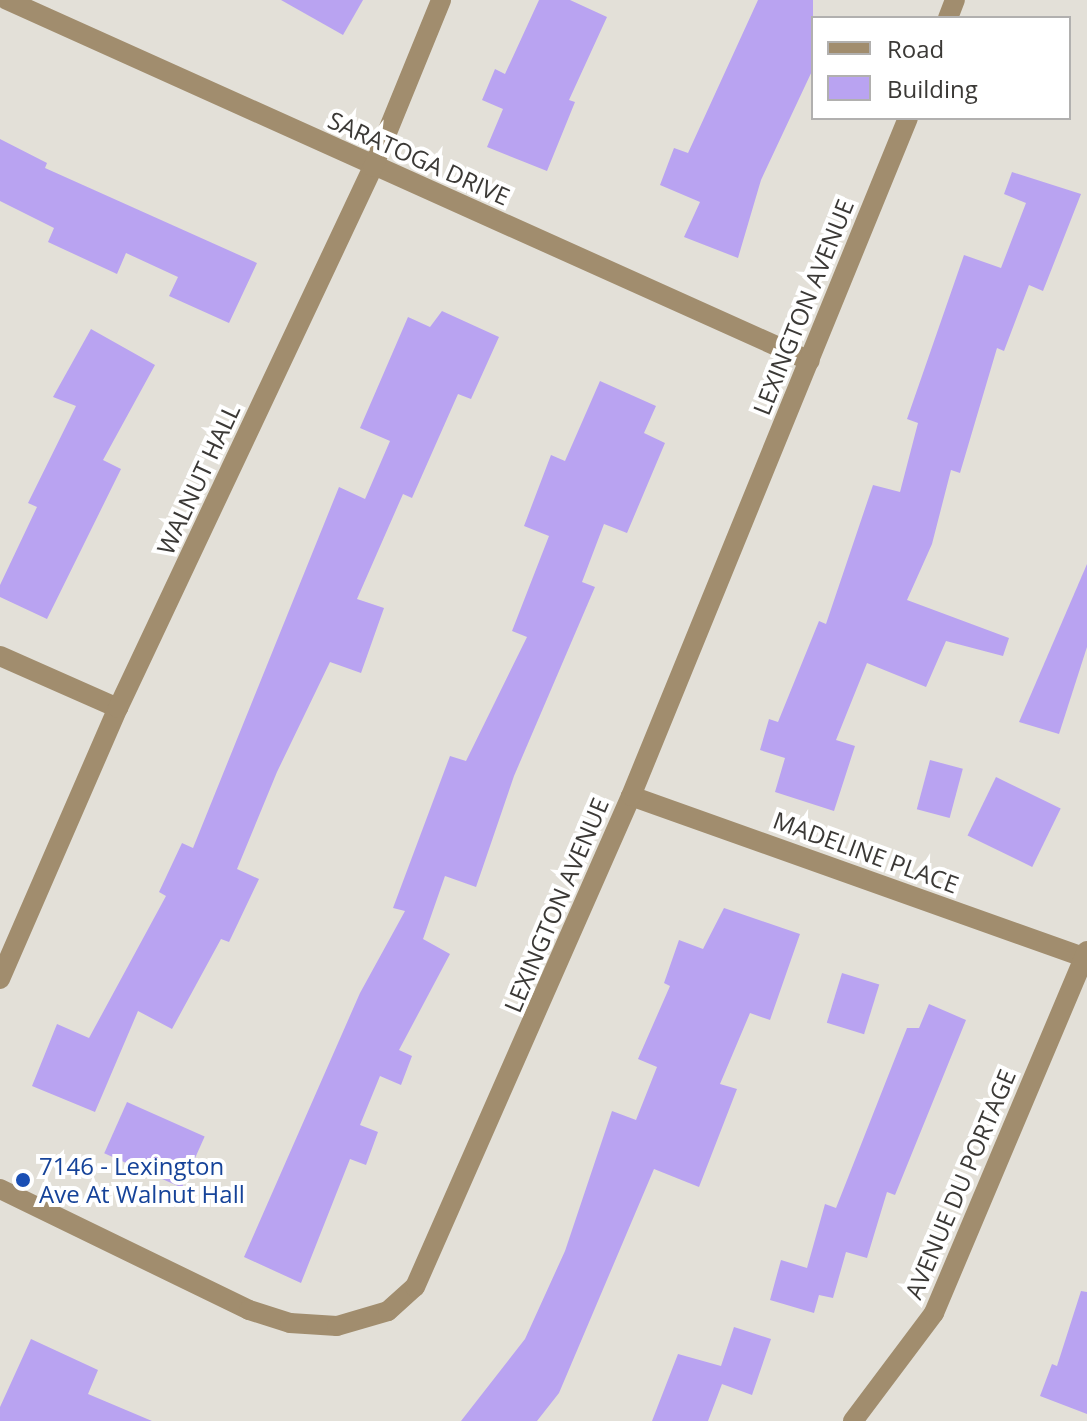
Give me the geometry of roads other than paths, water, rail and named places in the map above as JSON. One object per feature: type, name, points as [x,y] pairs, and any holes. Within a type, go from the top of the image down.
[{"type":"street","name":"SARATOGA DRIVE","points":[[7,0],[810,361]]},
{"type":"street","name":"WALNUT HALL","points":[[0,979],[118,708],[373,167],[441,0]]},
{"type":"street","name":"LEXINGTON AVENUE","points":[[0,1189],[249,1310],[290,1323],[337,1326],[388,1311],[415,1287],[435,1254],[631,796],[907,120]]},
{"type":"street","points":[[0,656],[118,708]]},
{"type":"street","name":"MADELINE PLACE","points":[[631,796],[1086,954]]},
{"type":"street","name":"AVENUE DU PORTAGE","points":[[853,1421],[934,1313],[1086,954]]},
{"type":"place","name":"7146 - Lexington Ave At Walnut Hall","points":[[23,1180]]}]
